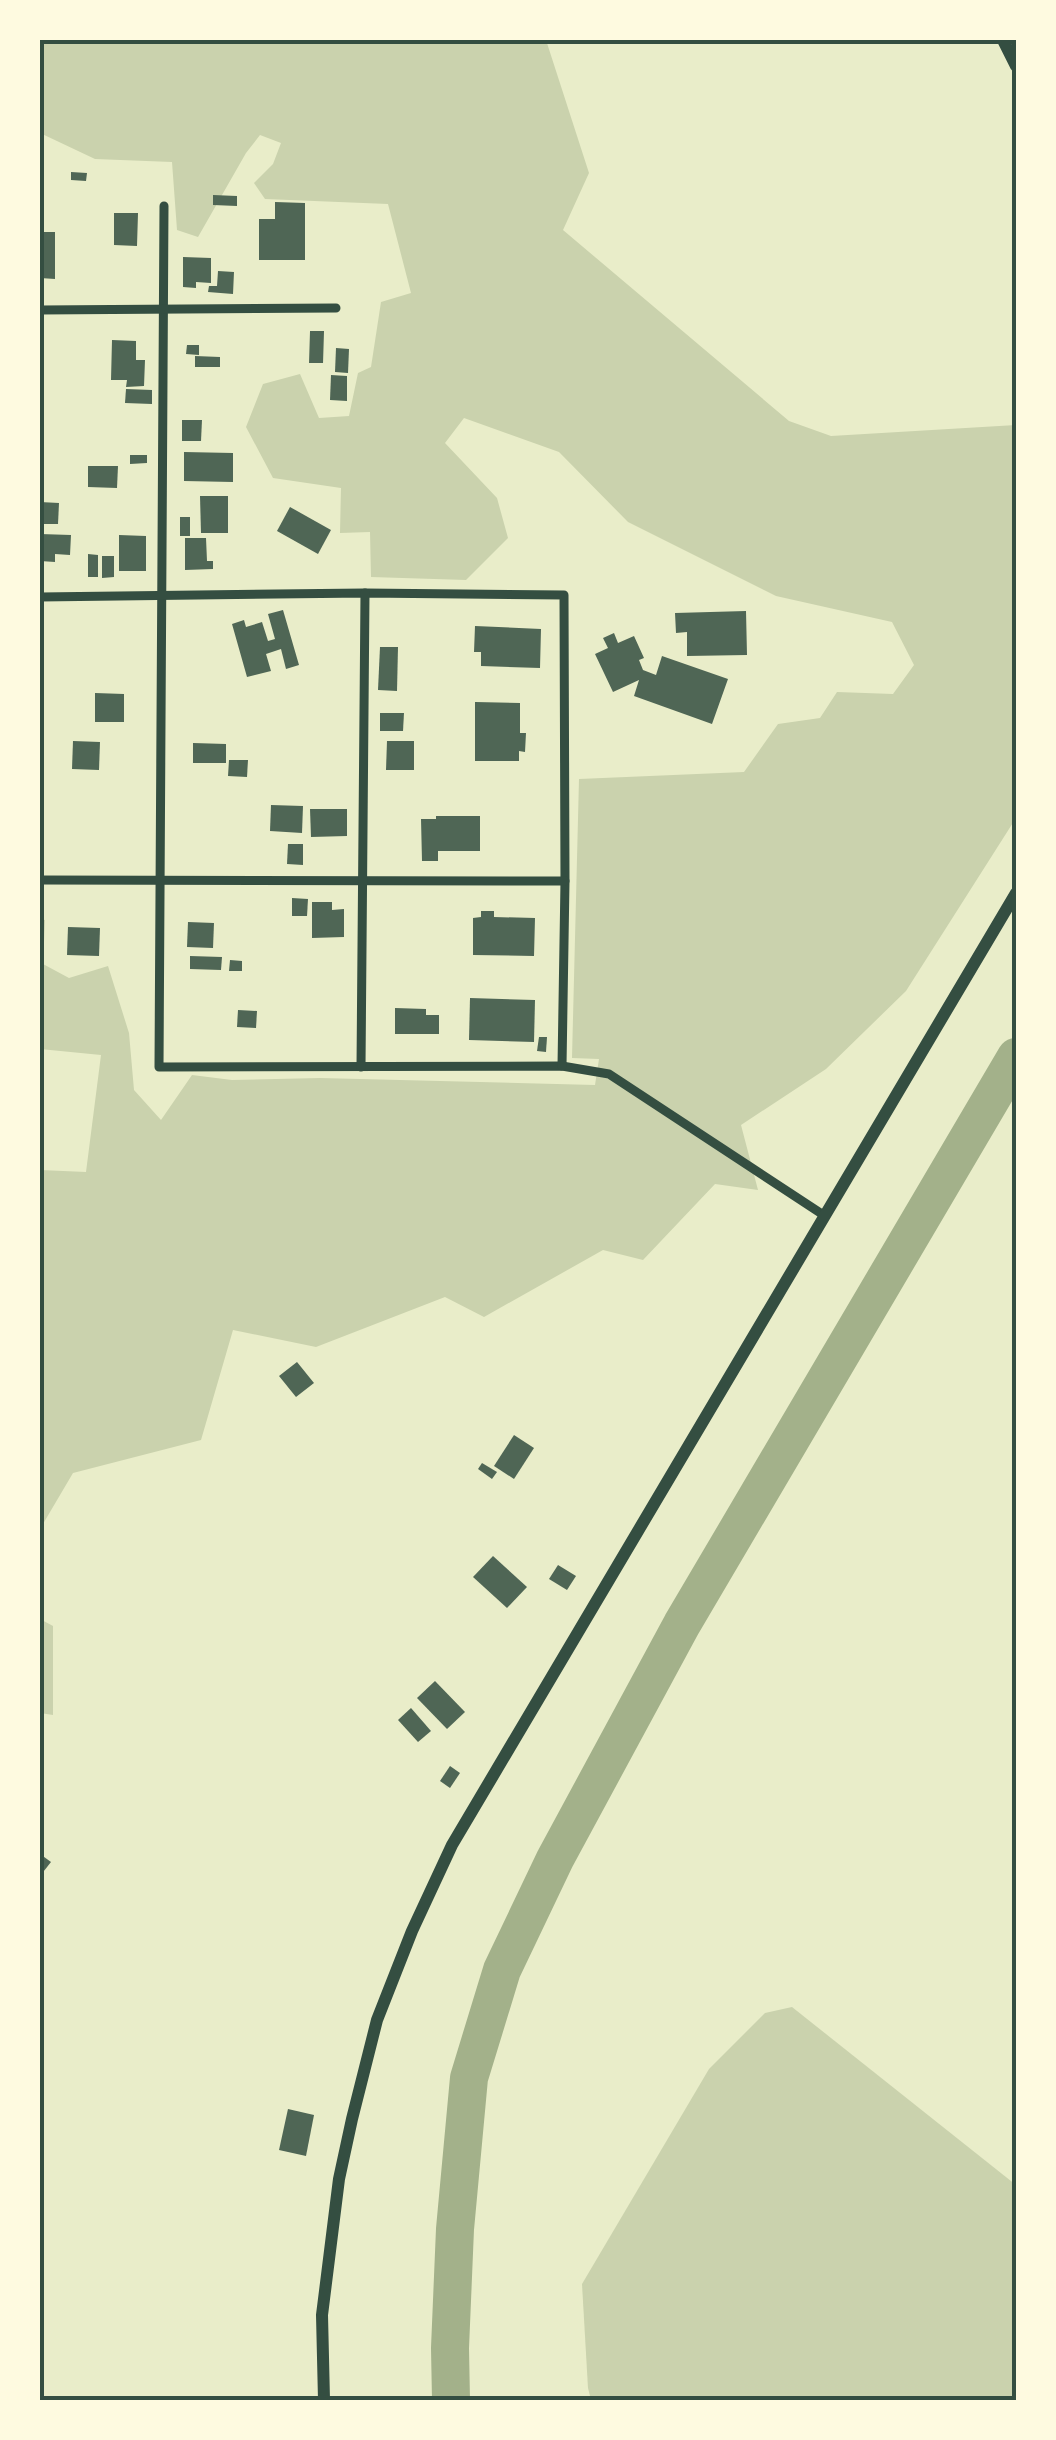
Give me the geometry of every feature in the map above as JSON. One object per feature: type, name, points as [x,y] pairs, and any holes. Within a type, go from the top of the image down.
[{"type":"main road","points":[[1003,40],[1016,66]]},
{"type":"main road","points":[[324,2400],[322,2315],[338,2179],[377,2020],[412,1931],[452,1845],[1016,893]]},
{"type":"street","points":[[164,206],[159,1067],[562,1066],[609,1074],[825,1216]]},
{"type":"street","points":[[40,310],[336,308]]},
{"type":"street","points":[[361,1067],[365,592]]},
{"type":"street","points":[[40,596],[365,592],[564,595],[562,1066]]},
{"type":"street","points":[[40,880],[564,881]]},
{"type":"green space","points":[[46,40],[546,40],[589,173],[563,230],[789,421],[831,436],[1016,425],[1016,818],[906,991],[826,1069],[741,1125],[758,1190],[715,1184],[643,1260],[603,1250],[484,1317],[445,1297],[316,1347],[233,1330],[201,1440],[73,1473],[40,1529],[40,1170],[86,1172],[101,1055],[40,1049],[40,919],[45,920],[43,964],[69,978],[108,966],[129,1033],[134,1090],[161,1120],[192,1075],[232,1080],[320,1078],[595,1085],[599,1059],[572,1058],[579,779],[744,772],[778,724],[820,718],[837,692],[893,694],[914,665],[892,622],[776,596],[628,522],[559,452],[464,418],[445,443],[497,498],[508,538],[466,580],[371,577],[370,532],[340,533],[341,488],[273,478],[246,427],[263,384],[300,374],[319,418],[349,416],[358,373],[371,367],[381,302],[411,293],[388,204],[265,199],[254,183],[273,164],[281,143],[260,135],[198,237],[177,230],[172,162],[95,159],[40,133],[40,44]]},
{"type":"green space","points":[[40,1619],[53,1626],[53,1715],[40,1713]]},
{"type":"green space","points":[[792,2007],[1016,2185],[1016,2400],[591,2400],[582,2284],[709,2069],[765,2013]]},
{"type":"building","points":[[71,172],[87,173],[86,181],[71,180]]},
{"type":"building","points":[[213,195],[237,196],[237,206],[213,205]]},
{"type":"building","points":[[275,202],[305,203],[305,260],[259,260],[259,219],[275,219]]},
{"type":"building","points":[[114,213],[138,213],[137,246],[114,245]]},
{"type":"building","points":[[40,232],[55,232],[55,279],[40,278]]},
{"type":"building","points":[[183,257],[211,258],[211,283],[196,282],[196,288],[183,287]]},
{"type":"building","points":[[218,271],[234,272],[233,294],[208,292],[209,286],[217,286]]},
{"type":"building","points":[[310,331],[324,331],[323,363],[309,363]]},
{"type":"building","points":[[112,340],[136,341],[136,360],[145,360],[144,386],[126,387],[127,380],[111,380]]},
{"type":"building","points":[[187,345],[199,345],[199,355],[186,354]]},
{"type":"building","points":[[336,348],[349,349],[348,373],[335,372]]},
{"type":"building","points":[[195,356],[220,357],[220,367],[195,367]]},
{"type":"building","points":[[331,375],[347,376],[347,401],[330,400]]},
{"type":"building","points":[[126,389],[152,390],[152,404],[125,403]]},
{"type":"building","points":[[182,420],[202,420],[201,441],[182,441]]},
{"type":"building","points":[[184,452],[233,453],[233,482],[184,481]]},
{"type":"building","points":[[130,455],[147,455],[147,463],[130,464]]},
{"type":"building","points":[[88,466],[118,466],[117,488],[88,487]]},
{"type":"building","points":[[200,496],[228,496],[228,533],[201,533]]},
{"type":"building","points":[[40,502],[59,503],[58,524],[40,524]]},
{"type":"building","points":[[290,507],[331,530],[318,554],[277,531]]},
{"type":"building","points":[[180,517],[190,517],[190,536],[180,536]]},
{"type":"building","points":[[40,534],[71,535],[70,555],[55,554],[55,562],[40,561]]},
{"type":"building","points":[[119,535],[146,536],[146,571],[119,571]]},
{"type":"building","points":[[185,538],[206,538],[207,561],[213,561],[213,569],[185,570]]},
{"type":"building","points":[[88,554],[98,555],[98,577],[88,577]]},
{"type":"building","points":[[102,556],[114,556],[114,577],[102,578]]},
{"type":"building","points":[[283,610],[299,665],[286,669],[281,649],[266,654],[271,671],[247,677],[232,624],[244,620],[246,627],[262,622],[268,641],[275,639],[268,614]]},
{"type":"building","points":[[746,611],[747,655],[687,656],[687,632],[676,633],[675,613]]},
{"type":"building","points":[[475,626],[541,629],[540,668],[481,666],[481,652],[474,652]]},
{"type":"building","points":[[614,633],[618,643],[634,636],[644,658],[639,660],[643,670],[656,675],[662,656],[728,679],[712,724],[634,696],[639,680],[613,692],[595,654],[608,648],[603,638]]},
{"type":"building","points":[[380,647],[398,647],[397,691],[378,690]]},
{"type":"building","points":[[95,693],[124,694],[124,722],[95,722]]},
{"type":"building","points":[[475,702],[520,703],[520,733],[526,733],[525,752],[519,751],[519,761],[475,761]]},
{"type":"building","points":[[380,713],[404,713],[403,731],[380,731]]},
{"type":"building","points":[[73,741],[100,742],[99,770],[72,769]]},
{"type":"building","points":[[387,741],[414,741],[414,770],[386,770]]},
{"type":"building","points":[[193,743],[226,744],[226,763],[193,763]]},
{"type":"building","points":[[229,760],[248,760],[247,777],[228,776]]},
{"type":"building","points":[[271,805],[303,806],[302,833],[270,831]]},
{"type":"building","points":[[310,809],[347,809],[347,836],[311,837]]},
{"type":"building","points":[[480,816],[480,851],[438,851],[438,861],[422,861],[421,819]]},
{"type":"building","points":[[288,844],[303,844],[303,865],[287,864]]},
{"type":"building","points":[[292,898],[308,899],[307,916],[292,916]]},
{"type":"building","points":[[312,902],[332,902],[332,910],[344,909],[344,937],[312,938]]},
{"type":"building","points":[[481,911],[494,911],[494,917],[535,918],[534,956],[473,955],[473,918],[481,917]]},
{"type":"building","points":[[188,922],[214,923],[213,948],[187,947]]},
{"type":"building","points":[[68,927],[100,928],[99,956],[67,955]]},
{"type":"building","points":[[190,956],[222,957],[221,970],[190,969]]},
{"type":"building","points":[[230,960],[242,961],[242,971],[229,971]]},
{"type":"building","points":[[470,998],[535,1000],[534,1042],[469,1040]]},
{"type":"building","points":[[395,1008],[426,1009],[426,1015],[439,1015],[439,1034],[395,1034]]},
{"type":"building","points":[[238,1010],[257,1011],[256,1028],[237,1027]]},
{"type":"building","points":[[539,1037],[547,1037],[546,1052],[537,1051]]},
{"type":"building","points":[[297,1362],[314,1383],[296,1397],[279,1376]]},
{"type":"building","points":[[514,1435],[534,1448],[514,1479],[494,1466]]},
{"type":"building","points":[[482,1463],[497,1472],[492,1479],[478,1469]]},
{"type":"building","points":[[493,1556],[527,1587],[507,1608],[473,1577]]},
{"type":"building","points":[[558,1565],[576,1576],[567,1590],[549,1579]]},
{"type":"building","points":[[435,1681],[465,1712],[447,1729],[417,1698]]},
{"type":"building","points":[[411,1708],[431,1731],[418,1742],[398,1720]]},
{"type":"building","points":[[450,1766],[460,1773],[450,1788],[440,1781]]},
{"type":"building","points":[[40,1854],[51,1862],[40,1876]]},
{"type":"building","points":[[288,2109],[314,2115],[306,2156],[279,2150]]},
{"type":"waterway","points":[[451,2400],[455,2229],[469,2078],[502,1970],[555,1859],[682,1624],[1016,1057]]}]
